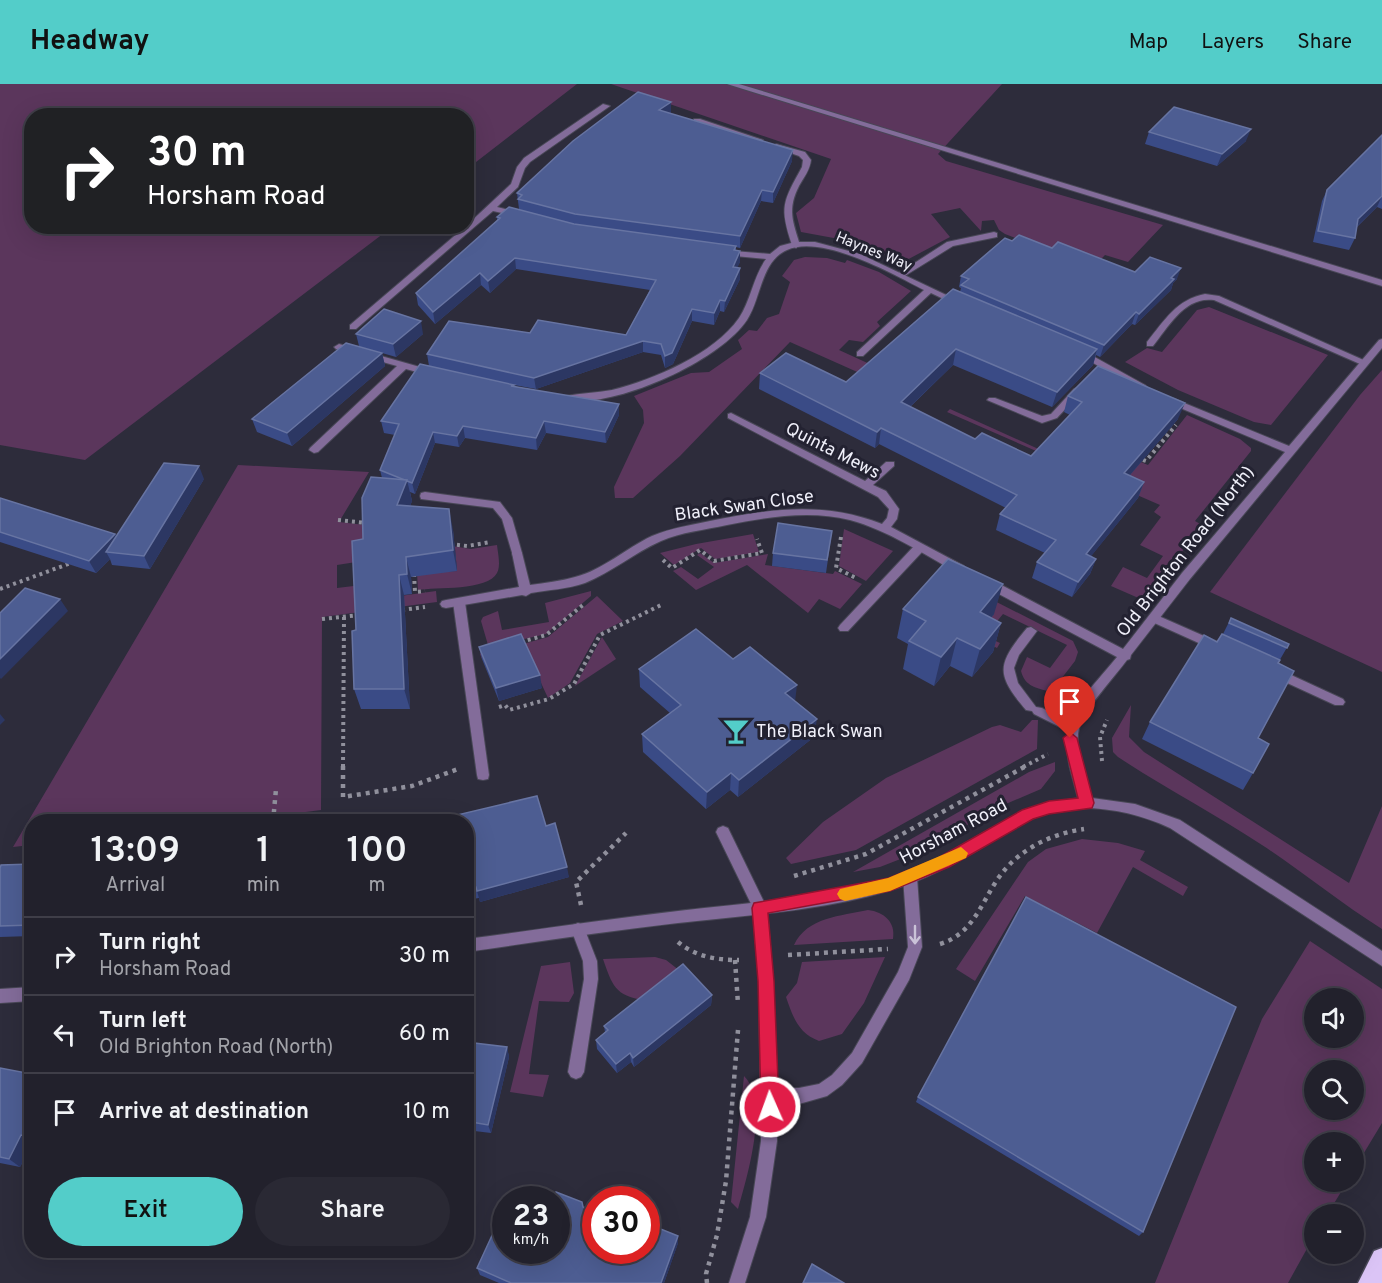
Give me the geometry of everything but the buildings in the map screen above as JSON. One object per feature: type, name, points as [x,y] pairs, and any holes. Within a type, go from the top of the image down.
[{"type":"highway","points":[[1370,1283],[1382,1259]]},
{"type":"street","points":[[731,84],[1382,283]]},
{"type":"street","points":[[474,223],[515,185],[521,167],[527,160],[606,106]]},
{"type":"street","points":[[558,398],[579,398],[618,392],[670,371],[708,350],[743,318],[771,257],[782,249],[796,245],[785,211],[806,167],[805,157],[790,149],[697,121]]},
{"type":"street","points":[[492,208],[524,217]]},
{"type":"street","points":[[353,327],[462,234]]},
{"type":"street","points":[[900,275],[950,243],[994,235]]},
{"type":"street","name":"Haynes Way","points":[[796,245],[820,246],[840,251],[900,275],[966,306]]},
{"type":"street","points":[[716,251],[771,257]]},
{"type":"street","points":[[860,354],[929,290]]},
{"type":"street","points":[[1150,344],[1187,301],[1204,295],[1216,298],[1363,362]]},
{"type":"street","name":"Old Brighton Road (North)","points":[[1072,728],[1079,714],[1154,618],[1290,450],[1382,342]]},
{"type":"street","points":[[339,347],[402,367],[438,374]]},
{"type":"street","points":[[1076,350],[1100,367],[1152,393],[1290,450]]},
{"type":"street","points":[[314,450],[402,367]]},
{"type":"street","points":[[992,400],[1042,420],[1054,416],[1082,387]]},
{"type":"street","name":"Quinta Mews","points":[[731,416],[882,494],[892,504],[892,519],[883,529]]},
{"type":"street","points":[[866,485],[890,464]]},
{"type":"street","points":[[425,496],[496,505],[503,510],[514,539],[526,592]]},
{"type":"street","name":"Black Swan Close","points":[[446,604],[565,585],[594,575],[648,543],[669,534],[750,519],[803,512],[826,512],[851,517],[883,529],[1126,656]]},
{"type":"street","points":[[844,628],[920,548]]},
{"type":"street","points":[[459,602],[483,775]]},
{"type":"street","points":[[1154,618],[1230,653]]},
{"type":"street","points":[[1030,631],[1010,657],[1008,665],[1012,685],[1034,709],[1072,728],[1070,744],[1086,803]]},
{"type":"street","points":[[1263,667],[1339,702]]},
{"type":"street","name":"Horsham Road","points":[[474,945],[578,929],[760,908],[874,889],[910,877],[951,859],[1028,814],[1049,807],[1086,803],[1118,807],[1161,817],[1382,959]]},
{"type":"street","points":[[723,832],[760,908],[766,981],[769,1141],[765,1182],[752,1240],[737,1283]]},
{"type":"street","points":[[769,1095],[799,1096],[822,1091],[837,1080],[857,1058],[904,975],[915,947],[910,877]]},
{"type":"street","points":[[576,1072],[591,979],[590,961],[578,929]]},
{"type":"street","points":[[0,996],[24,994]]},
{"type":"path","points":[[1143,460],[1146,461],[1191,409]]},
{"type":"path","points":[[657,554],[672,568],[700,550],[714,561],[762,553],[750,519]]},
{"type":"path","points":[[338,520],[374,524]]},
{"type":"path","points":[[447,543],[467,546],[514,539]]},
{"type":"path","points":[[0,589],[71,563]]},
{"type":"path","points":[[517,643],[546,635],[586,603]]},
{"type":"path","points":[[398,610],[446,604]]},
{"type":"path","points":[[475,713],[505,705],[509,710],[549,699],[574,684],[600,635],[660,605]]},
{"type":"path","points":[[322,619],[365,614]]},
{"type":"path","points":[[344,617],[343,797],[412,786],[481,761]]},
{"type":"path","points":[[866,854],[1049,754]]},
{"type":"path","points":[[274,814],[276,789]]},
{"type":"path","points":[[936,944],[946,943],[965,932],[1004,869],[1026,850],[1069,831],[1090,829]]},
{"type":"path","points":[[581,908],[576,882],[626,833]]},
{"type":"path","points":[[674,938],[683,947],[698,954],[735,960],[739,1016],[726,1181],[717,1235],[706,1274],[707,1283]]},
{"type":"path","points":[[795,954],[885,949]]},
{"type":"shaded area","points":[[0,84],[577,84],[474,164],[474,108],[24,108],[24,234],[383,234],[85,460],[0,445]]},
{"type":"shaded area","points":[[611,84],[1002,84],[938,154],[946,161],[1163,225],[1128,262],[1105,255],[1092,268],[1005,234],[999,230],[994,220],[982,221],[981,231],[960,208],[931,214],[950,237],[903,262],[850,241],[801,232],[796,213],[814,198],[831,159]]},
{"type":"shaded area","points":[[805,257],[827,258],[845,263],[847,260],[879,272],[911,291],[877,322],[880,326],[863,342],[849,340],[839,350],[874,366],[873,379],[790,342],[680,456],[633,498],[615,498],[614,487],[644,423],[643,410],[634,396],[691,373],[709,372],[742,349],[738,340],[749,330],[757,331],[767,318],[779,314],[790,282],[782,276],[794,260]]},
{"type":"shaded area","points":[[1209,307],[1328,355],[1271,425],[1254,422],[1178,390],[1125,362],[1147,348],[1162,352],[1197,310]]},
{"type":"shaded area","points":[[1382,370],[1382,672],[1210,592],[1360,395]]},
{"type":"shaded area","points":[[950,409],[1045,452],[1136,460],[1148,465],[1187,415],[1240,439],[1251,448],[1251,451],[1195,521],[1202,525],[1147,599],[1143,600],[1111,586],[1123,567],[1147,578],[1163,556],[1140,545],[1161,517],[1154,512],[1160,505],[947,412]]},
{"type":"shaded area","points":[[238,465],[369,472],[339,522],[417,531],[369,560],[337,565],[337,588],[370,584],[371,600],[436,591],[437,602],[322,617],[321,810],[290,814],[32,814]]},
{"type":"shaded area","points":[[844,529],[893,551],[866,581],[839,566]]},
{"type":"shaded area","points":[[753,534],[759,552],[715,559],[701,548],[674,565],[660,553],[696,544]]},
{"type":"shaded area","points":[[419,541],[471,549],[497,545],[499,560],[497,573],[492,579],[483,583],[418,590],[417,573],[457,571],[455,548]]},
{"type":"shaded area","points":[[700,553],[714,563],[768,554],[765,565],[833,574],[835,571],[862,584],[840,609],[819,599],[808,613],[747,565],[696,590],[673,571],[681,567],[698,579],[714,567],[697,555]]},
{"type":"shaded area","points":[[591,591],[591,596],[546,634],[494,646],[497,655],[482,659],[480,654],[488,645],[481,621],[483,617],[498,611],[502,630],[549,622],[545,603]]},
{"type":"shaded area","points":[[983,595],[1073,641],[1078,652],[1075,661],[1051,692],[1029,684],[1021,671],[1027,657],[1050,668],[1067,645],[1003,614],[985,636],[1000,643],[997,648],[968,633],[978,634],[994,614]]},
{"type":"shaded area","points":[[597,596],[623,621],[597,634],[570,683],[548,698],[523,644],[548,637]]},
{"type":"shaded area","points":[[602,637],[616,659],[575,686]]},
{"type":"shaded area","points":[[1131,705],[1129,737],[1144,752],[1349,883],[1382,806],[1382,929],[1262,845],[1118,757],[1113,752],[1112,738]]},
{"type":"shaded area","points":[[1032,720],[1038,720],[1037,749],[856,850],[791,864],[786,858],[823,822],[886,778],[992,727],[1000,725],[1021,732]]},
{"type":"shaded area","points":[[1055,762],[1055,771],[1041,789],[985,813],[939,844],[880,867],[853,872],[1029,772]]},
{"type":"shaded area","points":[[24,828],[24,846],[13,847]]},
{"type":"shaded area","points":[[1082,839],[1118,843],[1145,851],[1140,860],[1188,887],[1183,896],[1133,867],[1097,933],[1025,896],[975,981],[956,969],[1028,862],[1046,849]]},
{"type":"shaded area","points":[[868,910],[888,919],[893,928],[893,939],[794,945],[807,929],[816,923],[836,916]]},
{"type":"shaded area","points":[[1310,941],[1382,989],[1382,1123],[1364,1153],[1364,1132],[1304,1132],[1304,1192],[1341,1192],[1334,1204],[1304,1204],[1304,1254],[1288,1283],[1155,1283],[1262,1019]]},
{"type":"shaded area","points":[[655,957],[666,960],[684,974],[644,1000],[627,996],[616,988],[603,959]]},
{"type":"shaded area","points":[[885,957],[864,1003],[842,1034],[819,1041],[801,1029],[786,997],[797,983],[802,962]]},
{"type":"shaded area","points":[[570,962],[574,993],[569,1002],[539,1001],[529,1074],[549,1075],[543,1097],[510,1092],[541,966]]},
{"type":"shaded area","points":[[744,1076],[752,1088],[756,1121],[751,1160],[738,1209],[731,1202]]},
{"type":"slow traffic","points":[[845,894],[874,889],[910,877],[961,853]]},
{"type":"place","name":"The Black Swan","points":[[736,731]]},
{"type":"route","points":[[770,1107],[765,958],[760,908],[874,889],[890,884],[944,862],[1028,814],[1049,807],[1086,803],[1070,738]]}]
